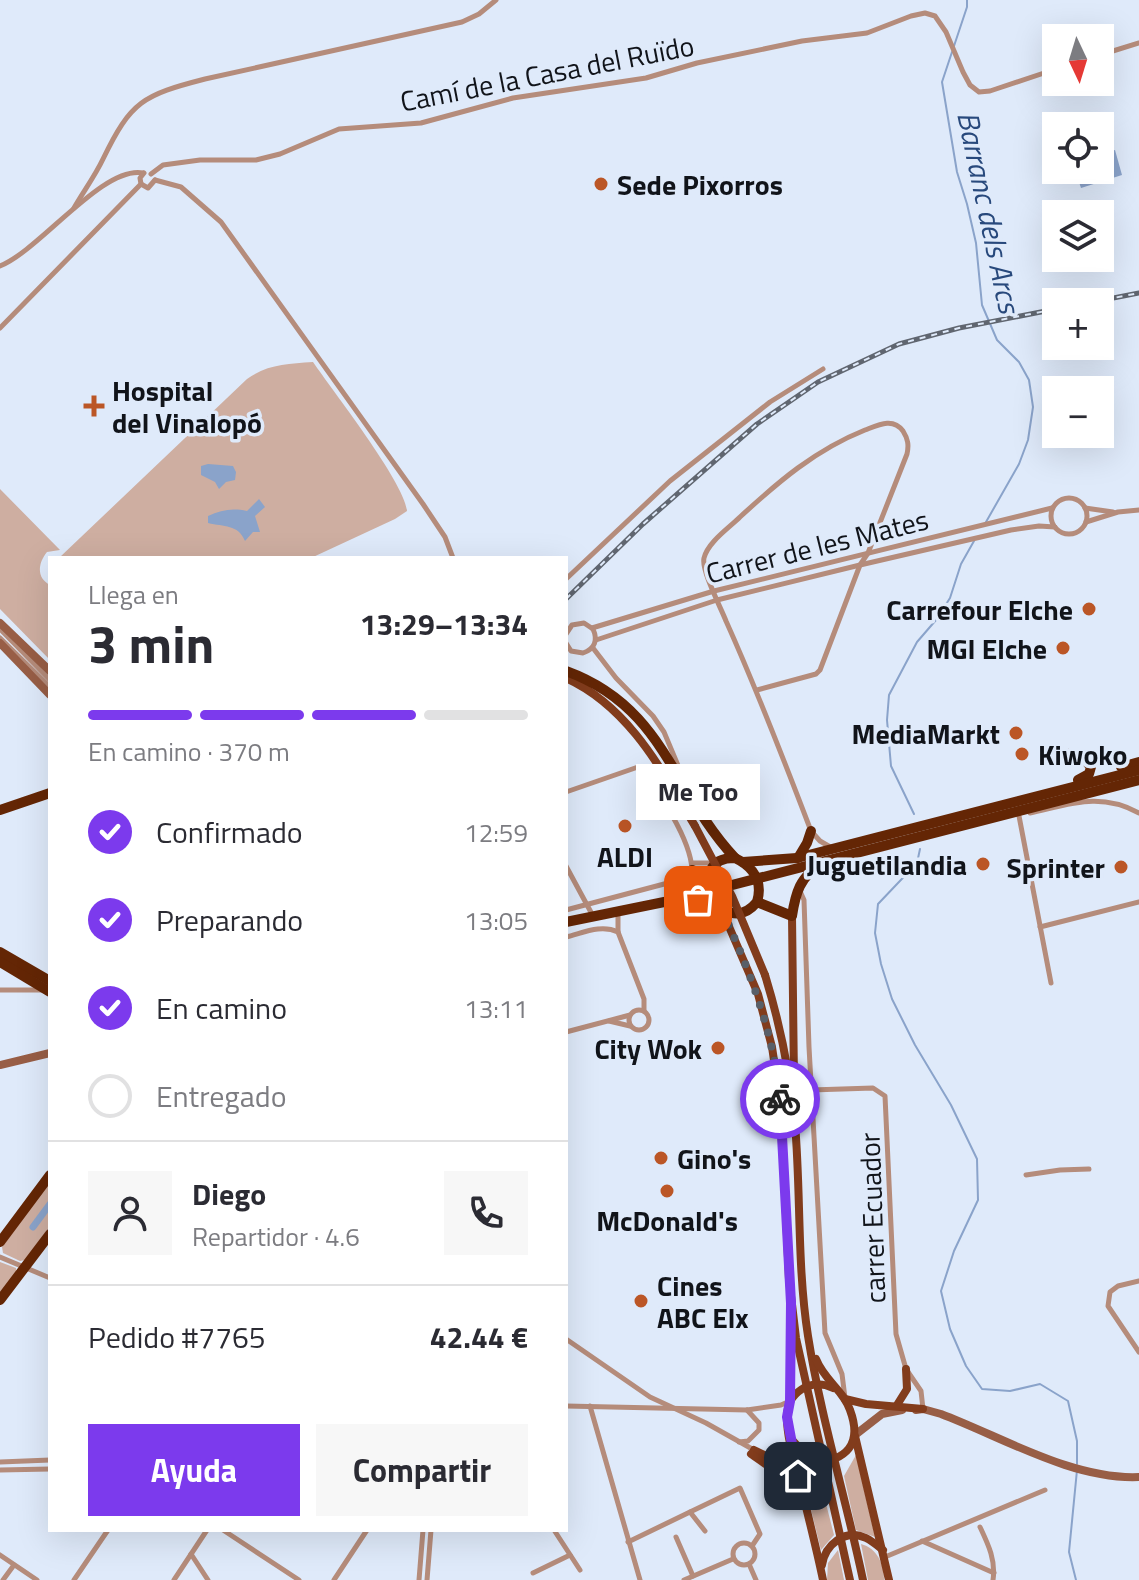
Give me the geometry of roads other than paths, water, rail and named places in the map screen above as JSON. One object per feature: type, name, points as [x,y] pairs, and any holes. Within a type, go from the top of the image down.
[{"type":"highway","points":[[568,672],[601,687],[628,707],[660,745],[714,834],[758,880],[760,887],[757,902],[744,912],[674,900]]},
{"type":"highway","points":[[1068,753],[1084,759],[1091,767],[1089,774],[1078,780]]},
{"type":"highway","points":[[1009,802],[1139,762]]},
{"type":"highway","points":[[718,906],[710,891],[709,876],[717,863],[728,858],[797,858],[832,848],[882,841],[937,827],[1009,802],[1139,770]]},
{"type":"highway","points":[[937,827],[958,827],[1139,780]]},
{"type":"highway","points":[[0,810],[48,791]]},
{"type":"highway","points":[[797,858],[811,831]]},
{"type":"highway","points":[[757,902],[792,916],[799,889],[813,869],[882,841]]},
{"type":"highway","points":[[568,922],[674,900],[858,853]]},
{"type":"highway","points":[[692,867],[709,876]]},
{"type":"highway","points":[[0,952],[48,986]]},
{"type":"highway","points":[[0,962],[48,986]]},
{"type":"highway","points":[[0,1242],[48,1178]]},
{"type":"highway","points":[[0,1300],[48,1237]]},
{"type":"main road","points":[[568,679],[603,699],[643,743],[695,826],[732,896],[765,975],[781,1027],[795,1126]]},
{"type":"main road","points":[[718,906],[758,994],[777,1073],[791,1303],[788,1431],[822,1577]]},
{"type":"main road","points":[[792,916],[795,1126],[802,1281],[808,1336],[863,1580]]},
{"type":"main road","points":[[791,1303],[805,1387],[850,1580]]},
{"type":"main road","points":[[808,1336],[818,1365],[833,1388],[845,1399],[854,1421],[889,1580]]},
{"type":"main road","points":[[897,1405],[907,1389],[906,1369]]},
{"type":"main road","points":[[790,1401],[805,1387],[818,1384],[833,1388]]},
{"type":"main road","points":[[845,1399],[923,1409]]},
{"type":"main road","points":[[788,1431],[794,1444],[807,1456],[823,1463]]},
{"type":"main road","points":[[752,1452],[796,1466],[823,1463],[836,1460],[849,1448],[855,1435]]},
{"type":"main road","points":[[752,1452],[793,1487],[808,1515]]},
{"type":"main road","points":[[822,1577],[823,1557],[832,1542],[841,1538],[854,1535],[868,1539],[884,1554]]},
{"type":"street","points":[[0,266],[54,228],[74,208],[102,161],[113,134],[128,113],[148,98],[172,87],[462,22],[479,14],[496,0]]},
{"type":"street","name":"Camí de la Casa del Ruïdo","points":[[74,208],[124,173],[147,174],[163,165],[200,160],[256,160],[280,154],[339,129],[421,123],[513,98],[646,78],[697,63],[802,41],[867,33],[925,13],[935,16],[946,32],[970,85],[979,92],[1042,74]]},
{"type":"street","points":[[1114,51],[1139,43]]},
{"type":"street","points":[[141,184],[140,178],[147,174],[155,180],[181,187],[221,222],[430,515],[445,537],[452,556]]},
{"type":"street","points":[[141,184],[148,188],[155,180]]},
{"type":"street","points":[[0,328],[141,184]]},
{"type":"street","points":[[568,577],[670,481],[770,402],[823,369]]},
{"type":"street","points":[[757,690],[816,674],[820,670],[907,454],[909,444],[906,437],[901,428],[892,423],[884,423],[841,440],[813,455],[712,544],[704,556],[703,564],[717,600],[757,690],[811,831],[832,848]]},
{"type":"street","points":[[1118,512],[1085,508],[1071,498],[1060,500],[1052,508],[1051,518],[1055,527],[1064,533],[1075,533],[1086,522],[1118,512],[1139,510]]},
{"type":"street","name":"Carrer de les Mates","points":[[568,631],[578,623],[592,628],[714,591],[1052,508]]},
{"type":"street","points":[[1085,508],[1086,522]]},
{"type":"street","name":"Carrer de les Mates","points":[[596,640],[717,600],[1011,530],[1055,527]]},
{"type":"street","points":[[0,626],[48,669]]},
{"type":"street","points":[[0,626],[48,678]]},
{"type":"street","points":[[568,646],[580,654],[593,648],[596,640],[592,628]]},
{"type":"street","points":[[0,641],[48,685]]},
{"type":"street","points":[[0,641],[48,693]]},
{"type":"street","points":[[593,648],[664,732],[689,791]]},
{"type":"street","points":[[568,791],[638,767],[652,783],[691,855],[692,867],[683,879],[568,909]]},
{"type":"street","points":[[958,827],[1086,800],[1120,803],[1139,813]]},
{"type":"street","points":[[1019,816],[1051,983]]},
{"type":"street","points":[[692,867],[717,863]]},
{"type":"street","points":[[568,870],[593,916]]},
{"type":"street","points":[[799,889],[804,900],[825,1333],[842,1374],[845,1399]]},
{"type":"street","points":[[1040,927],[1139,902]]},
{"type":"street","points":[[618,910],[618,932],[646,1005],[644,1011]]},
{"type":"street","points":[[792,916],[805,921]]},
{"type":"street","points":[[568,936],[597,929],[610,928],[618,932]]},
{"type":"street","points":[[0,990],[48,987]]},
{"type":"street","points":[[568,1031],[630,1015],[637,1010],[642,996]]},
{"type":"street","points":[[608,1021],[637,1030],[646,1027],[649,1018],[644,1011],[637,1010]]},
{"type":"street","points":[[630,1015],[631,1026]]},
{"type":"street","points":[[0,1065],[48,1053]]},
{"type":"street","name":"carrer Ecuador","points":[[811,1090],[873,1088],[885,1096],[896,1334],[906,1369],[918,1384],[923,1409]]},
{"type":"street","points":[[1026,1175],[1089,1169]]},
{"type":"street","points":[[0,1257],[48,1277]]},
{"type":"street","points":[[1139,1281],[1118,1286],[1110,1292],[1108,1306],[1139,1352]]},
{"type":"street","points":[[568,1340],[650,1397],[706,1423],[752,1452]]},
{"type":"street","points":[[568,1406],[747,1410],[790,1401]]},
{"type":"street","points":[[590,1406],[640,1580]]},
{"type":"street","points":[[855,1435],[873,1419],[889,1411],[923,1409],[1065,1465],[1124,1478],[1139,1477]]},
{"type":"street","points":[[738,1442],[748,1441],[759,1430],[759,1423],[747,1410]]},
{"type":"street","points":[[706,1423],[752,1452]]},
{"type":"street","points":[[0,1462],[48,1460]]},
{"type":"street","points":[[0,1470],[48,1469]]},
{"type":"street","points":[[628,1542],[740,1488],[760,1534],[752,1546]]},
{"type":"street","points":[[884,1554],[1045,1490]]},
{"type":"street","points":[[690,1512],[705,1531]]},
{"type":"street","points":[[980,1527],[990,1547],[994,1576]]},
{"type":"street","points":[[74,1580],[107,1532]]},
{"type":"street","points":[[174,1580],[206,1532]]},
{"type":"street","points":[[226,1532],[299,1580]]},
{"type":"street","points":[[334,1580],[366,1532]]},
{"type":"street","points":[[419,1580],[423,1532]]},
{"type":"street","points":[[427,1580],[431,1532]]},
{"type":"street","points":[[555,1532],[580,1570]]},
{"type":"street","points":[[676,1537],[689,1578],[733,1559]]},
{"type":"street","points":[[922,1541],[994,1576]]},
{"type":"street","points":[[743,1542],[752,1546],[755,1555],[749,1564],[742,1565],[733,1559],[732,1552],[736,1545],[743,1542]]},
{"type":"street","points":[[191,1554],[208,1580]]},
{"type":"street","points":[[0,1555],[37,1580]]},
{"type":"street","points":[[533,1573],[570,1555]]},
{"type":"street","points":[[749,1564],[756,1580]]},
{"type":"street","points":[[3,1580],[14,1565]]},
{"type":"water","points":[[1114,150],[1122,175],[1114,178]]},
{"type":"water","points":[[201,466],[233,466],[235,480],[226,482],[219,489],[215,482],[201,475]]},
{"type":"water","points":[[259,499],[265,507],[255,516],[260,532],[253,532],[245,541],[234,529],[208,523],[208,516],[227,510],[247,511]]},
{"type":"waterway","name":"Barranc dels Arcs","points":[[954,46],[967,0]]},
{"type":"waterway","name":"Barranc dels Arcs","points":[[952,52],[942,82],[957,172],[976,243],[982,305],[997,340],[1019,362],[1029,380],[1033,407],[1028,440],[1019,464],[986,522]]},
{"type":"waterway","name":"Barranc dels Arcs","points":[[914,814],[891,766],[887,720],[889,695],[917,642],[950,598],[961,564],[974,541]]},
{"type":"waterway","name":"Barranc dels Arcs","points":[[920,849],[917,863],[878,904],[875,933],[892,999],[977,1159],[978,1200],[954,1251],[941,1291],[950,1329],[966,1366],[982,1389],[1010,1391],[1040,1384],[1068,1401],[1077,1441],[1077,1464]]},
{"type":"waterway","points":[[33,1227],[48,1207]]},
{"type":"waterway","name":"Barranc dels Arcs","points":[[1076,1580],[1069,1552],[1077,1470]]},
{"type":"railway","points":[[1114,298],[1139,293]]},
{"type":"railway","points":[[568,597],[643,524],[757,424],[818,382],[899,344],[959,328],[1042,312]]},
{"type":"place","name":"Sede Pixorros","points":[[601,184]]},
{"type":"place","name":"Hospital del Vinalopó","points":[[94,406]]},
{"type":"place","name":"Carrefour Elche","points":[[1089,609]]},
{"type":"place","name":"MGI Elche","points":[[1063,648]]},
{"type":"place","name":"MediaMarkt","points":[[1016,733]]},
{"type":"place","name":"Kiwoko","points":[[1022,754]]},
{"type":"place","name":"ALDI","points":[[625,826]]},
{"type":"place","name":"Juguetilandia","points":[[983,864]]},
{"type":"place","name":"Sprinter","points":[[1121,867]]},
{"type":"place","name":"Me Too","points":[[698,900]]},
{"type":"place","name":"City Wok","points":[[718,1048]]},
{"type":"place","name":"Gino's","points":[[661,1158]]},
{"type":"place","name":"McDonald's","points":[[667,1191]]},
{"type":"place","name":"Cines ABC Elx","points":[[641,1301]]}]
